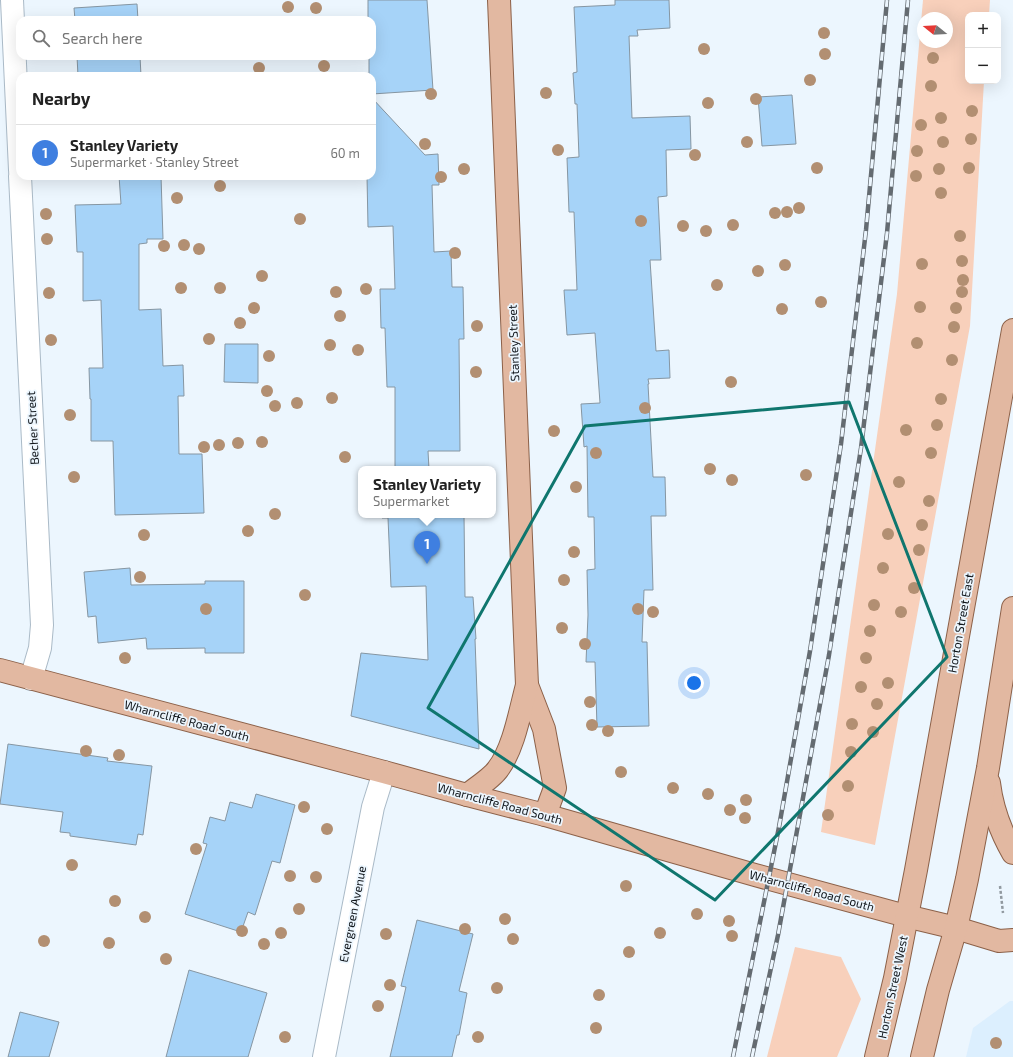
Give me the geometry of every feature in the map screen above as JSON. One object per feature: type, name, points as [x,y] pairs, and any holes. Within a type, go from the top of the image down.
[{"type":"main road","name":"Stanley Street","points":[[467,795],[497,771],[505,759],[512,742],[527,685],[499,0]]},
{"type":"main road","name":"Horton Street East","points":[[906,916],[916,870],[1013,330]]},
{"type":"main road","points":[[922,1057],[938,990],[956,928],[967,878],[988,768],[1013,608]]},
{"type":"main road","name":"Wharncliffe Road South","points":[[0,670],[545,815],[755,875],[956,928],[1008,945]]},
{"type":"main road","name":"Stanley Street","points":[[527,685],[544,729],[555,788],[545,815]]},
{"type":"main road","points":[[988,768],[991,796],[999,824],[1013,853]]},
{"type":"main road","name":"Horton Street West","points":[[876,1057],[895,978],[906,916]]},
{"type":"street","points":[[12,0],[16,85]]},
{"type":"street","name":"Becher Street","points":[[20,180],[42,625],[40,648],[31,679]]},
{"type":"street","name":"Evergreen Avenue","points":[[324,1057],[373,807],[384,772]]},
{"type":"path","points":[[1000,886],[1003,914]]},
{"type":"highlighted area","points":[[849,402],[947,657],[715,900],[428,708],[585,426]]},
{"type":"shaded area","points":[[923,0],[990,0],[989,12],[965,12],[965,84],[984,84],[970,326],[875,845],[821,832],[897,294],[919,48],[953,48],[953,12],[922,12]]},
{"type":"shaded area","points":[[795,947],[841,957],[861,999],[837,1057],[767,1057]]},
{"type":"shaded area","points":[[1010,1001],[1013,1001],[1013,1057],[966,1057],[973,1028]]},
{"type":"building","points":[[368,0],[427,0],[433,90],[376,94],[376,72],[369,72],[369,60],[376,60],[376,16],[368,16]]},
{"type":"building","points":[[615,0],[669,0],[670,28],[637,30],[638,36],[629,36],[632,118],[690,116],[691,149],[666,150],[667,196],[658,197],[661,260],[650,260],[656,351],[669,350],[670,378],[648,379],[653,477],[665,477],[666,516],[651,516],[653,590],[644,590],[642,642],[647,642],[649,726],[597,727],[595,662],[586,662],[588,615],[587,570],[595,569],[594,517],[588,517],[587,446],[584,447],[581,404],[600,403],[595,333],[567,335],[564,290],[577,290],[574,212],[569,212],[567,158],[579,157],[577,104],[575,104],[573,73],[577,72],[574,7],[615,5]]},
{"type":"building","points":[[137,4],[138,16],[75,16],[74,8]]},
{"type":"building","points":[[77,60],[140,60],[141,72],[78,72]]},
{"type":"building","points":[[792,95],[796,144],[762,146],[758,97]]},
{"type":"building","points":[[376,102],[425,155],[438,154],[439,185],[432,185],[434,252],[451,251],[452,287],[463,287],[464,339],[459,339],[460,451],[428,451],[429,466],[395,466],[395,387],[387,387],[385,328],[381,328],[380,289],[395,289],[393,226],[368,227],[367,180],[376,180]]},
{"type":"building","points":[[119,180],[161,180],[163,239],[147,239],[147,243],[139,244],[139,310],[161,309],[163,366],[183,365],[184,396],[178,396],[179,454],[202,454],[204,513],[115,515],[113,441],[91,441],[89,368],[103,368],[101,300],[83,301],[83,252],[77,252],[75,205],[121,204]]},
{"type":"building","points":[[225,344],[258,344],[258,383],[224,382]]},
{"type":"building","points":[[388,518],[464,518],[465,597],[473,597],[476,639],[479,749],[351,716],[361,653],[428,660],[426,586],[391,587]]},
{"type":"building","points":[[130,568],[131,585],[205,584],[205,581],[244,581],[244,653],[205,653],[205,648],[147,649],[146,638],[98,643],[96,616],[88,617],[84,572]]},
{"type":"building","points":[[8,744],[108,758],[107,761],[152,766],[143,835],[138,834],[136,845],[70,836],[70,833],[60,832],[63,812],[0,804]]},
{"type":"building","points":[[256,794],[295,805],[280,863],[272,861],[255,915],[248,912],[241,932],[185,914],[207,844],[203,843],[210,817],[225,821],[230,802],[252,808]]},
{"type":"building","points":[[417,920],[473,934],[459,991],[467,993],[459,1035],[457,1035],[452,1057],[390,1057],[406,987],[401,986]]},
{"type":"building","points":[[189,970],[267,993],[248,1057],[166,1057]]},
{"type":"building","points":[[20,1012],[59,1022],[49,1057],[8,1057]]},
{"type":"railway","points":[[733,1057],[779,827],[810,651],[841,444],[866,230],[887,0]]},
{"type":"railway","points":[[752,1057],[778,935],[829,655],[861,448],[887,233],[908,0]]},
{"type":"place","name":"Stanley Variety","points":[[427,564]]}]
